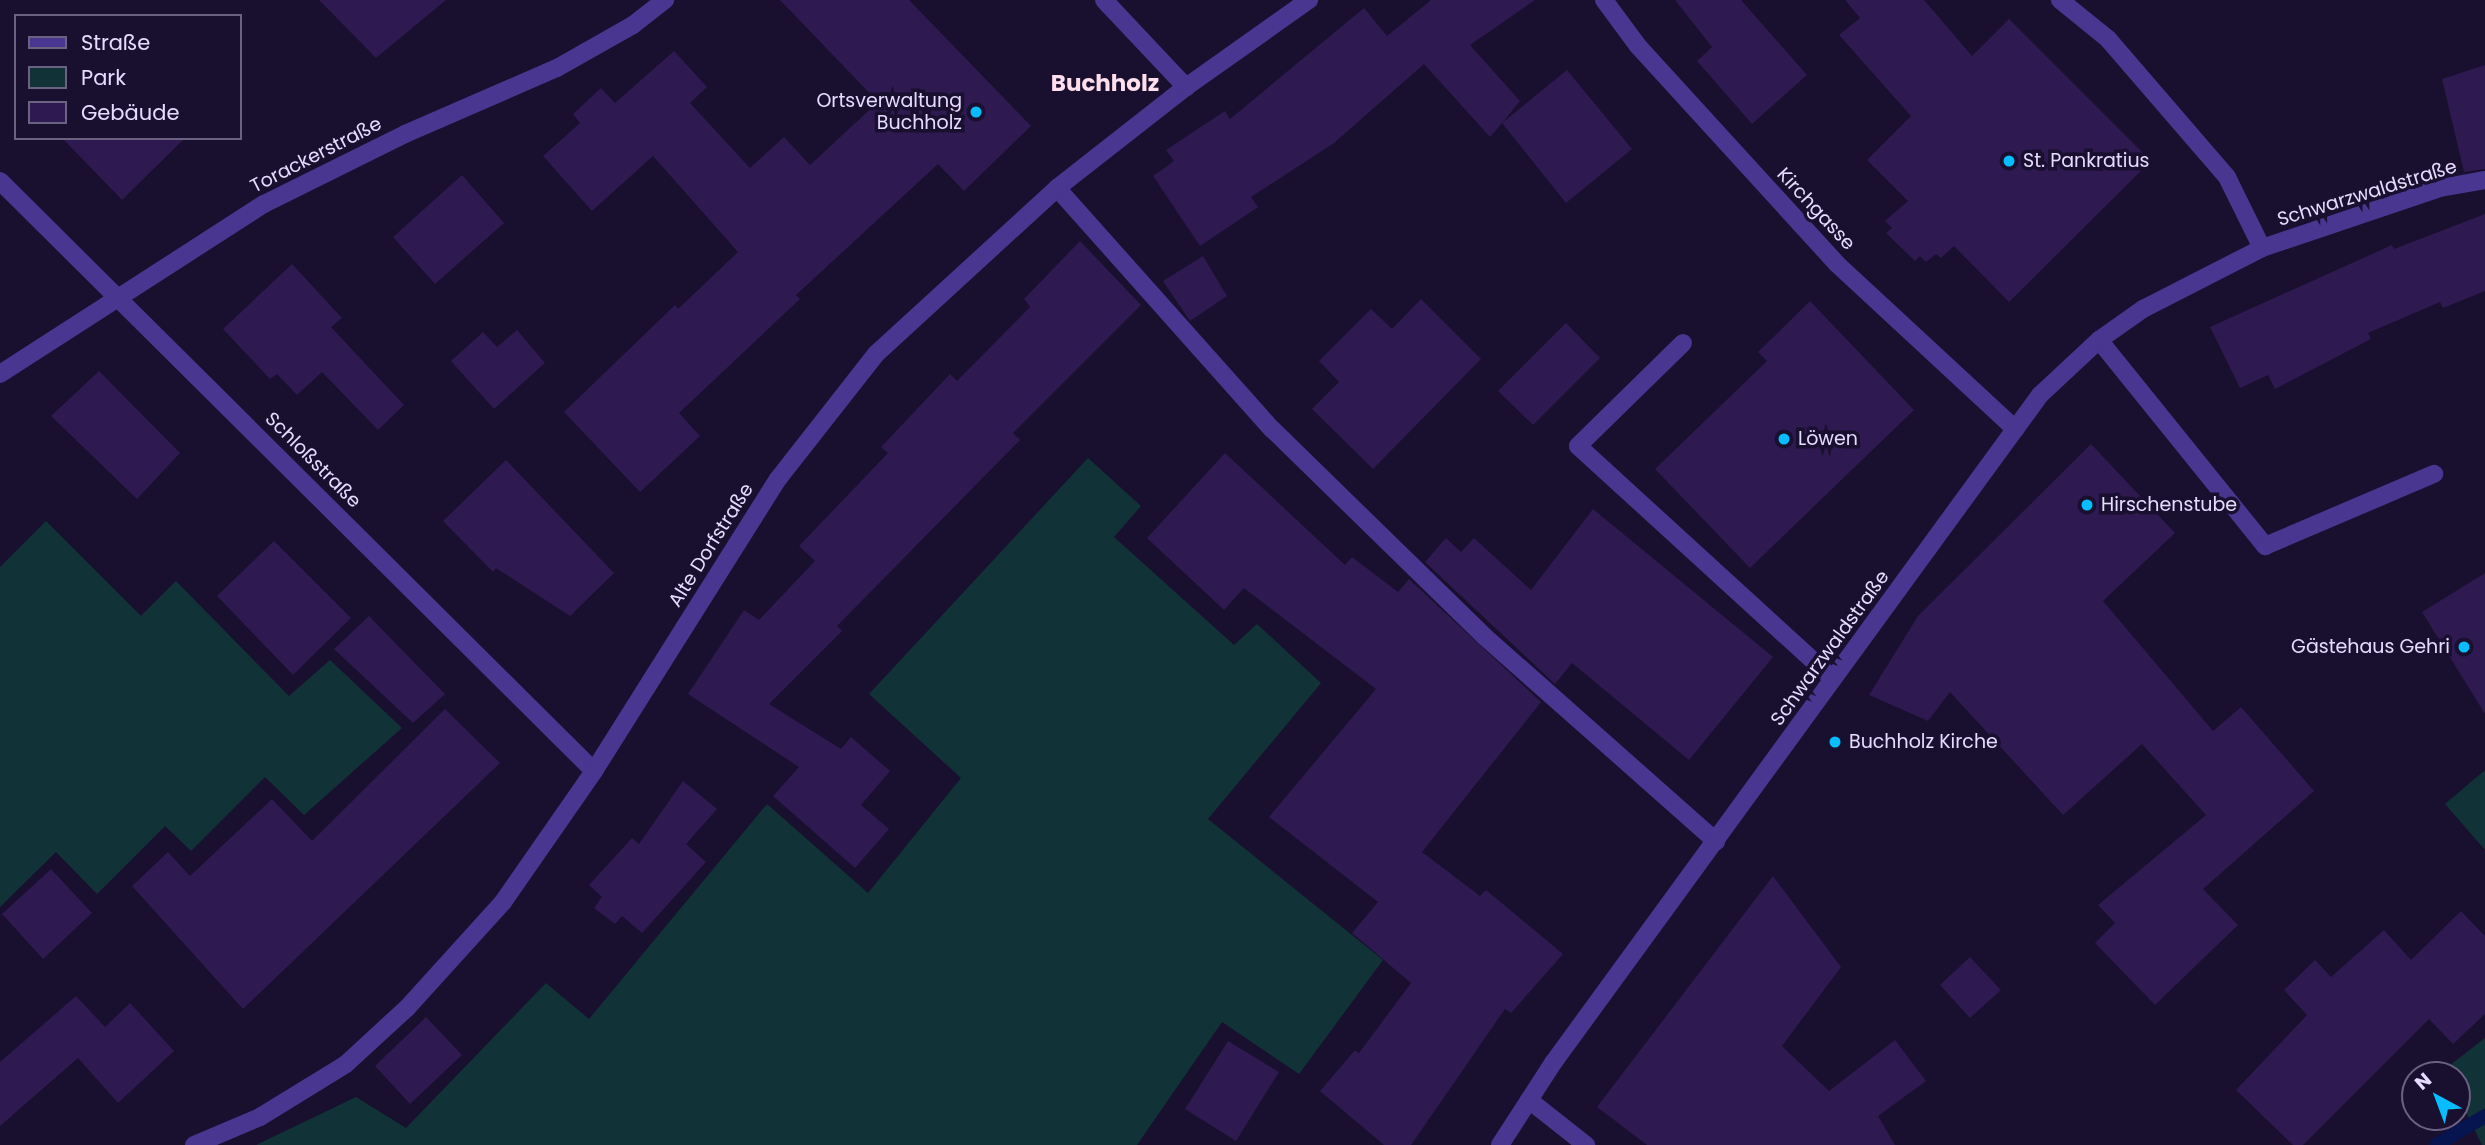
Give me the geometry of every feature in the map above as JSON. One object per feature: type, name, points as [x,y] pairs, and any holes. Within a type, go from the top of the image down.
[{"type":"street","name":"Torackerstraße","points":[[0,374],[264,204],[405,134],[557,68],[634,25],[664,0]]},
{"type":"street","points":[[1104,0],[1186,86]]},
{"type":"street","name":"Alte Dorfstraße","points":[[194,1145],[260,1117],[332,1073],[407,1008],[503,902],[594,771],[778,479],[876,354],[1057,188],[1186,86],[1309,0]]},
{"type":"street","name":"Kirchgasse","points":[[1604,0],[1638,47],[1837,264],[2015,429]]},
{"type":"street","name":"Schwarzwaldstraße","points":[[2060,0],[2108,39],[2227,177],[2262,248]]},
{"type":"street","name":"Schwarzwaldstraße","points":[[1500,1145],[1716,841],[2040,395],[2099,340],[2143,309],[2262,248],[2429,192],[2485,180]]},
{"type":"street","name":"Schloßstraße","points":[[0,181],[121,296],[594,771]]},
{"type":"street","points":[[1057,188],[1272,429],[1484,636],[1716,841]]},
{"type":"street","points":[[2099,340],[2265,547],[2434,474]]},
{"type":"street","points":[[1683,343],[1578,446],[1833,679]]},
{"type":"street","points":[[1529,1101],[1586,1145]]},
{"type":"green space","points":[[1088,458],[1141,506],[1114,537],[1234,645],[1257,624],[1321,683],[1208,819],[1383,960],[1299,1074],[1222,1022],[1137,1145],[256,1145],[356,1097],[406,1128],[546,983],[589,1019],[767,804],[868,893],[961,778],[869,694]]},
{"type":"green space","points":[[46,521],[141,616],[176,581],[289,696],[330,660],[402,728],[304,815],[265,777],[191,851],[165,826],[97,894],[56,852],[0,907],[0,567]]},
{"type":"green space","points":[[2485,770],[2485,850],[2445,804]]},
{"type":"green space","points":[[2485,1038],[2485,1145],[2482,1145],[2471,1123],[2471,1061],[2455,1061]]},
{"type":"building","points":[[319,0],[446,0],[376,58]]},
{"type":"building","points":[[780,0],[909,0],[1031,126],[964,191],[938,164],[796,295],[800,299],[679,413],[700,436],[640,492],[564,412],[675,305],[678,309],[738,252],[653,156],[592,211],[543,156],[580,123],[573,114],[601,88],[615,103],[674,51],[707,87],[690,103],[750,168],[784,137],[810,165],[878,102]]},
{"type":"building","points":[[1431,0],[1535,0],[1470,45],[1520,101],[1490,137],[1424,64],[1334,143],[1251,197],[1258,207],[1200,246],[1153,176],[1174,161],[1166,150],[1225,111],[1230,119],[1364,8],[1387,36]]},
{"type":"building","points":[[1675,0],[1741,0],[1807,75],[1752,124],[1697,61],[1712,47]]},
{"type":"building","name":"St. Pankratius","points":[[1845,0],[1924,0],[1972,56],[2009,19],[2151,161],[2009,302],[1954,246],[1941,258],[1936,254],[1926,262],[1920,256],[1915,261],[1886,233],[1892,228],[1885,221],[1908,201],[1867,160],[1911,116],[1839,35],[1860,18]]},
{"type":"building","points":[[2485,65],[2485,169],[2464,172],[2442,79]]},
{"type":"building","points":[[1567,70],[1632,149],[1566,203],[1502,123]]},
{"type":"building","points":[[64,140],[183,140],[122,200]]},
{"type":"building","points":[[462,175],[504,223],[435,284],[393,237]]},
{"type":"building","points":[[2485,214],[2485,291],[2443,308],[2440,302],[2368,333],[2371,339],[2275,389],[2268,375],[2240,388],[2210,327],[2392,245],[2394,249]]},
{"type":"building","points":[[1080,241],[1141,305],[1013,433],[1020,440],[837,626],[842,631],[769,704],[841,749],[851,737],[890,771],[861,805],[889,829],[855,868],[773,796],[799,767],[688,694],[744,610],[759,620],[815,561],[799,546],[888,453],[881,447],[950,374],[957,381],[1030,307],[1024,299]]},
{"type":"building","points":[[1203,256],[1227,296],[1190,321],[1163,281]]},
{"type":"building","points":[[292,264],[342,318],[331,327],[404,405],[378,430],[322,372],[297,395],[277,374],[270,379],[223,329]]},
{"type":"building","points":[[1421,299],[1481,359],[1373,469],[1312,409],[1339,382],[1319,361],[1371,309],[1392,329]]},
{"type":"building","name":"Löwen","points":[[1810,301],[1914,410],[1750,568],[1655,469],[1767,361],[1758,352]]},
{"type":"building","points":[[1566,323],[1600,358],[1533,425],[1498,391]]},
{"type":"building","points":[[517,330],[545,363],[494,409],[451,361],[483,332],[497,347]]},
{"type":"building","points":[[99,371],[180,453],[137,499],[51,416]]},
{"type":"building","points":[[2091,444],[2175,533],[2103,601],[2213,731],[2241,707],[2314,791],[2203,889],[2238,925],[2155,1005],[2095,943],[2115,923],[2098,905],[2206,815],[2142,744],[2063,815],[1950,692],[1928,721],[1869,695],[1918,616]]},
{"type":"building","points":[[1225,453],[1345,565],[1352,557],[1398,592],[1409,579],[1541,702],[1422,852],[1480,896],[1486,890],[1563,954],[1511,1013],[1505,1009],[1411,1145],[1384,1145],[1320,1091],[1355,1050],[1359,1053],[1411,983],[1352,933],[1378,902],[1269,817],[1376,689],[1244,588],[1224,610],[1147,538]]},
{"type":"building","points":[[506,460],[614,573],[570,616],[496,568],[493,572],[443,521]]},
{"type":"building","points":[[1593,509],[1773,657],[1689,760],[1572,663],[1555,684],[1425,562],[1446,538],[1461,552],[1474,538],[1531,590]]},
{"type":"building","points":[[274,541],[351,618],[293,675],[217,596]]},
{"type":"building","name":"Gästehaus Gehri","points":[[2485,573],[2485,714],[2422,612]]},
{"type":"building","points":[[369,616],[445,694],[413,723],[334,649]]},
{"type":"building","points":[[445,709],[500,763],[243,1009],[132,886],[168,852],[190,876],[272,799],[312,841]]},
{"type":"building","points":[[683,781],[717,809],[686,844],[706,862],[642,933],[622,916],[615,924],[594,908],[602,897],[589,885],[632,838],[639,844]]},
{"type":"building","points":[[51,869],[92,913],[43,959],[2,914]]},
{"type":"building","points":[[1773,876],[1841,967],[1782,1046],[1829,1091],[1895,1040],[1926,1081],[1878,1116],[1895,1145],[1647,1145],[1597,1107]]},
{"type":"building","points":[[2461,911],[2485,936],[2485,1014],[2453,1044],[2429,1019],[2303,1145],[2293,1145],[2236,1090],[2307,1015],[2284,990],[2315,960],[2331,977],[2384,930],[2411,960]]},
{"type":"building","points":[[1970,957],[2001,990],[1970,1018],[1940,985]]},
{"type":"building","points":[[76,996],[105,1027],[130,1003],[174,1051],[118,1103],[78,1058],[0,1126],[0,1062]]},
{"type":"building","points":[[426,1017],[462,1055],[410,1104],[375,1066]]},
{"type":"building","points":[[1228,1041],[1279,1072],[1236,1141],[1185,1109]]},
{"type":"waterway","points":[[2436,1145],[2485,1116]]},
{"type":"place","name":"Ortsverwaltung Buchholz","points":[[976,112]]},
{"type":"place","name":"St. Pankratius","points":[[2009,161]]},
{"type":"place","name":"Löwen","points":[[1784,439]]},
{"type":"place","name":"Hirschenstube","points":[[2087,505]]},
{"type":"place","name":"Gästehaus Gehri","points":[[2464,647]]},
{"type":"place","name":"Buchholz Kirche","points":[[1835,742]]},
{"type":"district","name":"Buchholz","points":[[1105,83]]}]
